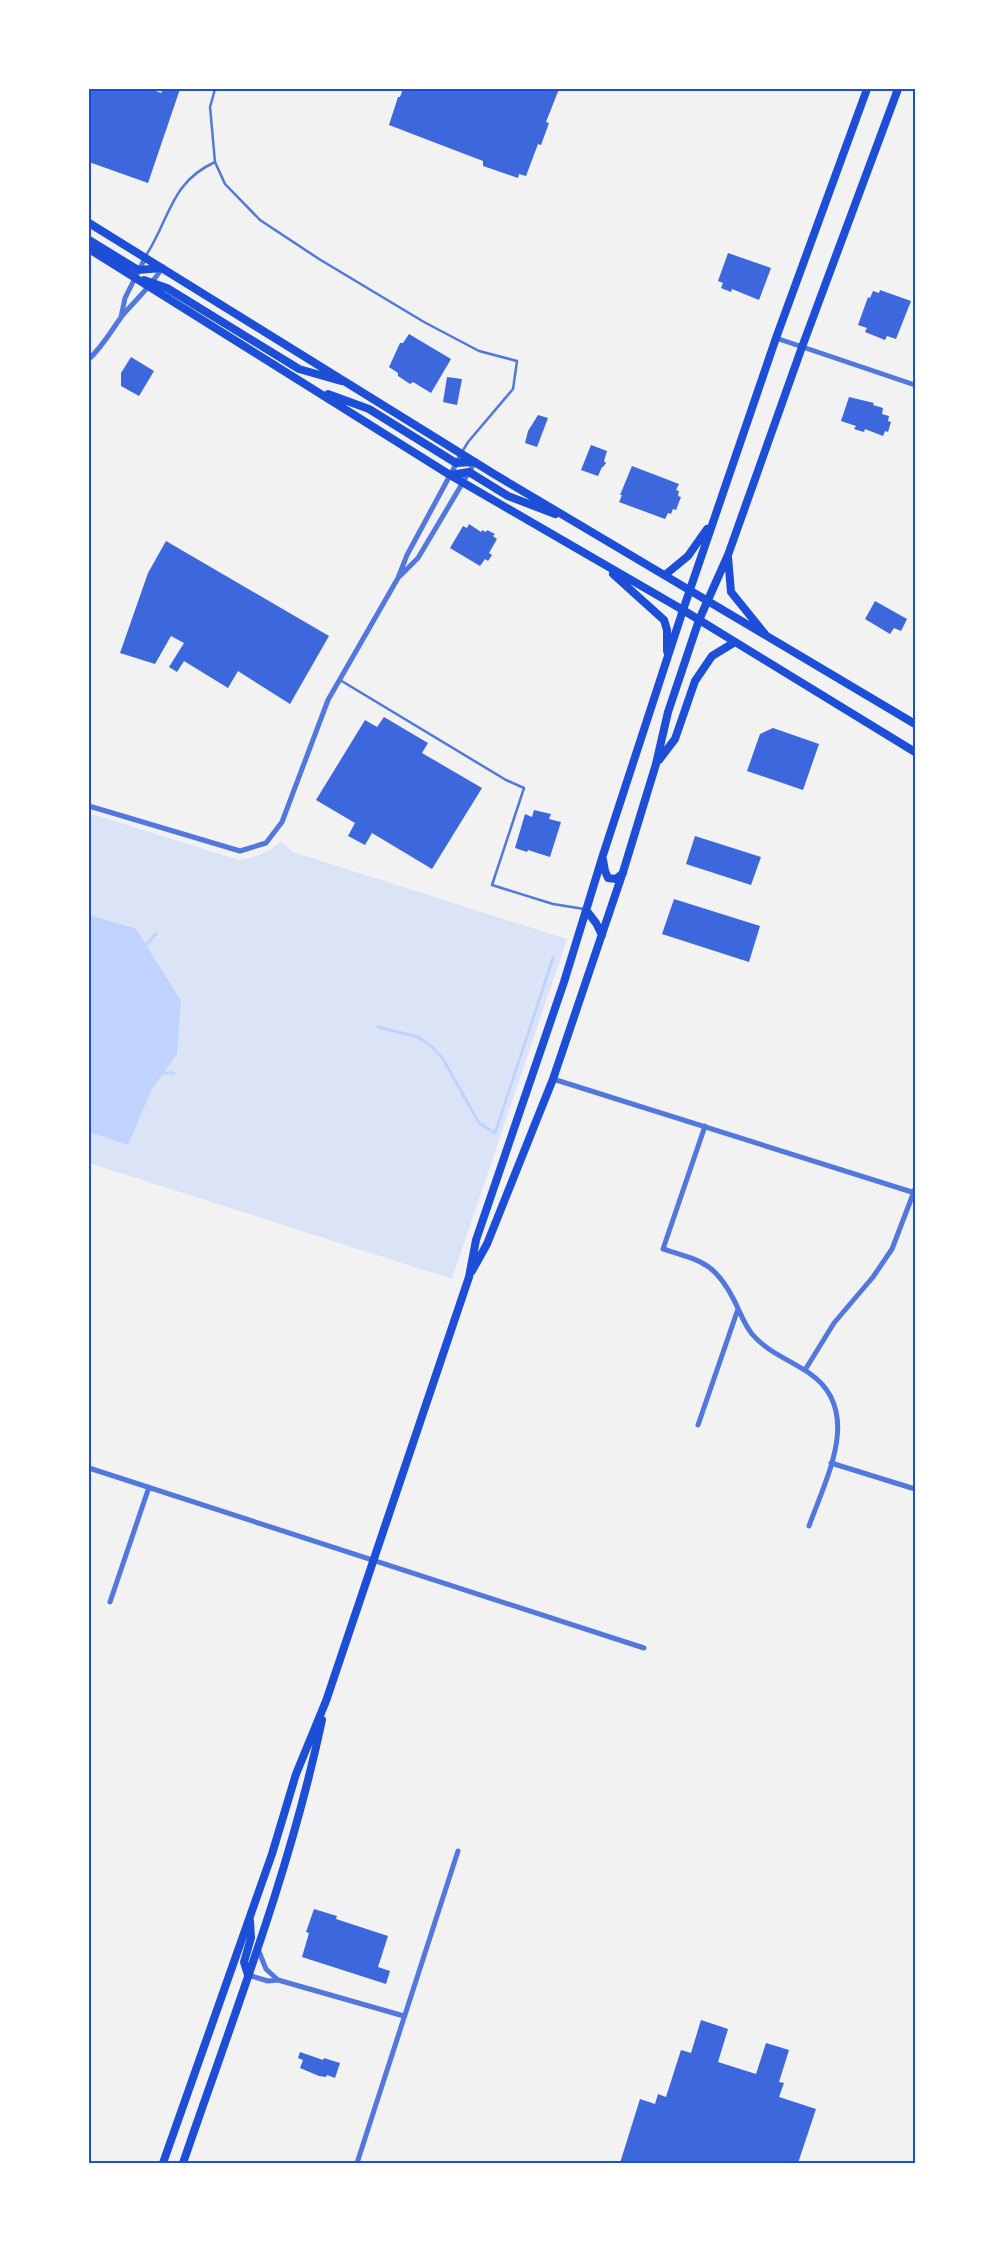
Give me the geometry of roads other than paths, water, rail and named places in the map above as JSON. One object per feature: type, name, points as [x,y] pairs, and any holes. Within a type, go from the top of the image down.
[{"type":"main road","points":[[163,2163],[272,1854],[296,1774],[326,1701],[469,1277],[476,1240],[564,982],[603,855],[683,610],[776,338],[867,89]]},
{"type":"main road","points":[[469,1277],[487,1244],[552,1079],[624,872],[656,764],[668,712],[699,620],[728,556],[802,346],[898,89]]},
{"type":"main road","points":[[89,223],[475,462],[915,724]]},
{"type":"main road","points":[[89,240],[152,285],[450,475],[683,610],[915,752]]},
{"type":"main road","points":[[89,249],[136,274],[162,268]]},
{"type":"main road","points":[[152,285],[167,288],[299,369],[350,384]]},
{"type":"main road","points":[[311,388],[369,409],[456,463],[475,462]]},
{"type":"main road","points":[[450,475],[469,472],[508,496],[576,522]]},
{"type":"main road","points":[[665,575],[688,556],[714,519]]},
{"type":"main road","points":[[728,556],[731,592],[768,637]]},
{"type":"main road","points":[[598,561],[664,620],[667,630],[667,658]]},
{"type":"main road","points":[[656,764],[675,739],[695,681],[712,656],[735,642]]},
{"type":"main road","points":[[603,855],[608,878],[616,878],[624,872]]},
{"type":"main road","points":[[586,910],[602,935]]},
{"type":"main road","points":[[183,2163],[258,1949],[310,1778],[326,1701]]},
{"type":"main road","points":[[248,1975],[244,1962],[251,1938],[250,1917]]},
{"type":"street","points":[[121,317],[125,298],[145,258]]},
{"type":"street","points":[[89,359],[103,345],[121,317],[152,285],[162,268]]},
{"type":"street","points":[[776,338],[915,385]]},
{"type":"street","points":[[89,806],[240,851],[266,843],[282,822],[328,700],[398,578],[407,555],[462,453]]},
{"type":"street","points":[[398,578],[418,558],[475,462]]},
{"type":"street","points":[[552,1079],[915,1191],[899,1234],[883,1263],[834,1323],[805,1370]]},
{"type":"street","points":[[705,1126],[663,1249],[694,1259],[712,1268],[725,1283],[751,1332],[759,1341],[805,1370],[827,1390],[836,1412],[838,1435],[831,1463],[809,1526]]},
{"type":"street","points":[[698,1425],[738,1309]]},
{"type":"street","points":[[831,1463],[915,1489]]},
{"type":"street","points":[[89,1468],[644,1648]]},
{"type":"street","points":[[110,1602],[149,1487]]},
{"type":"street","points":[[357,2163],[458,1851]]},
{"type":"street","points":[[258,1949],[266,1969],[278,1980]]},
{"type":"street","points":[[248,1975],[268,1981],[278,1980],[404,2016]]},
{"type":"lane","points":[[215,89],[210,107],[215,162],[225,184],[260,220],[299,246],[450,336],[479,351],[517,361],[513,388],[468,442],[462,453]]},
{"type":"lane","points":[[145,258],[156,242],[173,199],[196,173],[215,162]]},
{"type":"lane","points":[[339,680],[501,777],[524,788],[492,885],[553,904],[564,904],[586,910]]},
{"type":"water","points":[[89,915],[136,929],[181,1001],[177,1054],[152,1089],[128,1145],[89,1132]]},
{"type":"waterway","points":[[144,947],[156,934]]},
{"type":"waterway","points":[[378,1027],[418,1037],[431,1046],[443,1059],[479,1123],[495,1133],[553,958]]},
{"type":"waterway","points":[[160,1073],[174,1073]]}]
